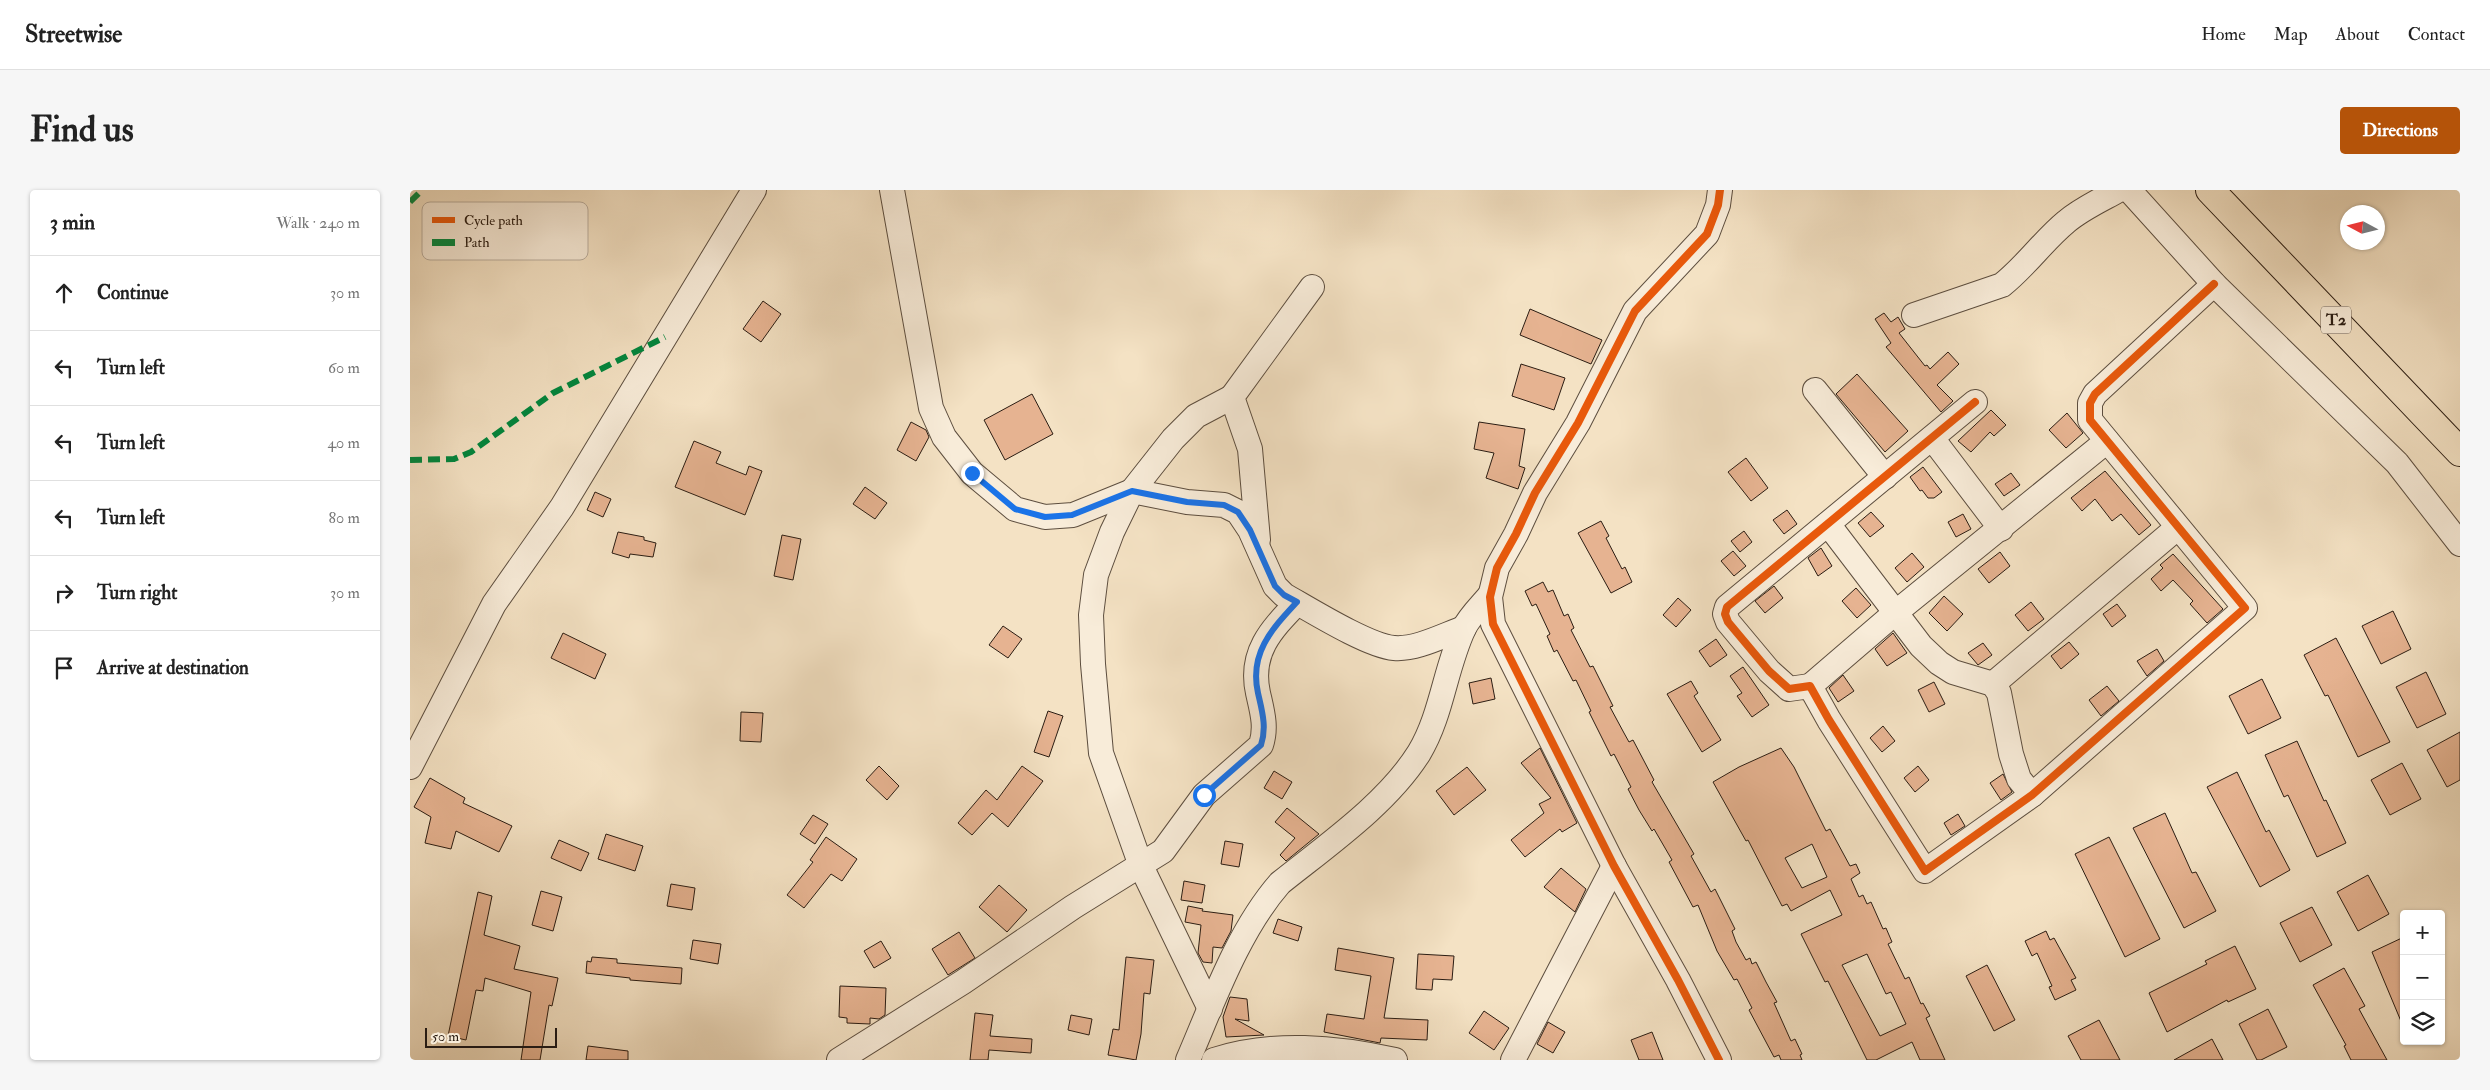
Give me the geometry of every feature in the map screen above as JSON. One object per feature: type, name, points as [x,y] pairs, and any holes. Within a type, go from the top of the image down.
[{"type":"highway","name":"T2","points":[[2210,190],[2460,452]]},
{"type":"street","points":[[410,767],[494,604],[562,506],[754,190]]},
{"type":"street","points":[[892,190],[931,408],[944,437],[972,473],[1015,509],[1045,517],[1072,515],[1132,491],[1187,502],[1224,505],[1238,512],[1250,530],[1275,586],[1284,595],[1376,644],[1396,648],[1414,645],[1464,628]]},
{"type":"street","points":[[1713,1057],[1674,972],[1614,866],[1493,624],[1490,595],[1497,568],[1516,534],[1535,493],[1578,423],[1635,311],[1707,234],[1718,205],[1720,190]]},
{"type":"street","points":[[1914,315],[2002,284],[2064,223],[2077,213],[2119,190]]},
{"type":"street","points":[[2129,190],[2214,284],[2397,463],[2460,544]]},
{"type":"street","points":[[1810,686],[1829,720],[1925,871],[2032,795],[2245,608],[2177,528],[2090,420],[2090,402],[2095,394],[2214,284]]},
{"type":"street","points":[[1210,1009],[1140,866],[1101,753],[1093,674],[1091,615],[1096,575],[1112,532],[1132,491],[1173,439],[1196,416],[1232,397],[1312,287]]},
{"type":"street","points":[[1815,390],[1885,477]]},
{"type":"street","points":[[1232,397],[1250,449],[1260,552]]},
{"type":"street","points":[[1975,402],[1727,607],[1725,614],[1728,622],[1768,670],[1789,689],[1810,686],[1896,613],[2107,441]]},
{"type":"street","points":[[1932,438],[2001,528]]},
{"type":"street","points":[[1828,524],[1921,646],[1939,664],[1952,672],[1993,684],[2000,693],[2011,754],[2019,779],[2032,795]]},
{"type":"street","points":[[1993,684],[2177,528]]},
{"type":"street","points":[[1188,1060],[1226,972],[1270,895],[1280,884],[1368,810],[1399,780],[1419,752],[1434,719],[1464,628],[1490,595]]},
{"type":"street","points":[[839,1060],[963,982],[1073,907],[1163,850],[1204,795],[1261,745],[1265,734],[1257,689],[1256,667],[1262,646],[1270,631],[1297,602]]},
{"type":"street","points":[[1513,1060],[1614,866]]},
{"type":"street","points":[[1214,1060],[1236,1053],[1331,1048],[1395,1060]]},
{"type":"building","points":[[763,301],[781,314],[761,342],[743,329]]},
{"type":"building","points":[[1530,309],[1602,340],[1591,364],[1520,335]]},
{"type":"building","points":[[1884,313],[1891,322],[1898,317],[1905,329],[1899,333],[1925,366],[1927,365],[1930,369],[1948,352],[1959,364],[1937,385],[1953,401],[1941,412],[1886,347],[1891,343],[1875,319]]},
{"type":"building","points":[[1521,364],[1565,378],[1554,410],[1512,396]]},
{"type":"building","points":[[1857,374],[1908,431],[1885,452],[1836,394]]},
{"type":"building","points":[[1032,394],[1053,434],[1005,460],[984,420]]},
{"type":"building","points":[[1991,410],[2006,425],[1994,436],[1990,432],[1971,452],[1958,441]]},
{"type":"building","points":[[2067,413],[2083,433],[2066,448],[2049,430]]},
{"type":"building","points":[[911,422],[926,430],[929,437],[916,461],[897,450]]},
{"type":"building","points":[[1479,422],[1525,429],[1519,466],[1525,468],[1518,489],[1486,478],[1494,453],[1474,449]]},
{"type":"building","points":[[694,441],[721,452],[716,463],[746,475],[749,466],[762,471],[745,515],[675,487]]},
{"type":"building","points":[[1746,458],[1768,488],[1751,501],[1728,472]]},
{"type":"building","points":[[1923,467],[1942,492],[1934,498],[1928,498],[1922,490],[1920,491],[1910,477]]},
{"type":"building","points":[[2105,471],[2151,525],[2139,535],[2121,514],[2112,521],[2095,499],[2082,511],[2071,498]]},
{"type":"building","points":[[2011,473],[2020,485],[2004,496],[1995,484]]},
{"type":"building","points":[[865,487],[887,503],[875,519],[853,504]]},
{"type":"building","points":[[595,492],[611,499],[603,517],[587,510]]},
{"type":"building","points":[[1787,510],[1797,524],[1784,534],[1773,520]]},
{"type":"building","points":[[1871,512],[1884,526],[1870,537],[1858,523]]},
{"type":"building","points":[[1963,514],[1971,529],[1956,537],[1948,522]]},
{"type":"building","points":[[1601,521],[1609,536],[1606,538],[1622,569],[1625,567],[1632,582],[1611,593],[1578,533]]},
{"type":"building","points":[[1744,531],[1752,542],[1740,552],[1731,541]]},
{"type":"building","points":[[618,532],[644,537],[644,540],[656,543],[653,557],[630,554],[629,558],[612,553]]},
{"type":"building","points":[[782,535],[801,539],[793,580],[774,576]]},
{"type":"building","points":[[1821,548],[1832,566],[1818,576],[1808,558]]},
{"type":"building","points":[[1733,551],[1746,566],[1734,576],[1721,561]]},
{"type":"building","points":[[2000,552],[2010,566],[1989,583],[1978,569]]},
{"type":"building","points":[[1912,553],[1924,567],[1907,582],[1895,568]]},
{"type":"building","points":[[2173,554],[2223,609],[2207,623],[2190,604],[2193,601],[2173,580],[2161,591],[2151,579],[2163,568],[2160,565]]},
{"type":"building","points":[[1543,582],[1548,592],[1553,590],[1564,616],[1568,614],[1574,628],[1571,630],[1590,667],[1593,666],[1613,706],[1610,707],[1629,742],[1633,740],[1654,780],[1652,782],[1694,854],[1691,856],[1711,892],[1715,889],[1735,929],[1732,931],[1746,960],[1750,958],[1752,964],[1756,962],[1777,1002],[1774,1003],[1791,1041],[1795,1039],[1802,1054],[1800,1055],[1802,1060],[1781,1060],[1779,1055],[1774,1057],[1749,1010],[1752,1008],[1737,979],[1734,980],[1717,951],[1698,905],[1693,907],[1669,862],[1672,860],[1654,829],[1652,831],[1639,810],[1628,789],[1631,787],[1614,754],[1611,756],[1589,712],[1591,711],[1576,680],[1573,681],[1557,650],[1554,652],[1547,636],[1550,634],[1536,604],[1532,606],[1525,591]]},
{"type":"building","points":[[1774,586],[1783,598],[1765,613],[1755,601]]},
{"type":"building","points":[[1856,588],[1871,605],[1857,618],[1842,601]]},
{"type":"building","points":[[1944,596],[1963,614],[1947,631],[1929,613]]},
{"type":"building","points":[[1678,598],[1691,610],[1676,627],[1663,615]]},
{"type":"building","points":[[2031,602],[2044,619],[2028,631],[2015,615]]},
{"type":"building","points":[[2117,604],[2126,616],[2112,627],[2103,614]]},
{"type":"building","points":[[2393,611],[2411,649],[2381,664],[2362,626]]},
{"type":"building","points":[[1003,626],[1022,639],[1008,658],[989,645]]},
{"type":"building","points":[[563,633],[606,654],[595,679],[551,658]]},
{"type":"building","points":[[1893,633],[1907,653],[1887,666],[1875,649]]},
{"type":"building","points":[[2336,638],[2390,742],[2358,757],[2328,695],[2325,696],[2304,655]]},
{"type":"building","points":[[1716,639],[1727,655],[1710,667],[1699,651]]},
{"type":"building","points":[[2069,642],[2079,654],[2061,669],[2051,656]]},
{"type":"building","points":[[1983,643],[1992,655],[1978,665],[1968,653]]},
{"type":"building","points":[[2157,649],[2164,661],[2147,676],[2137,661]]},
{"type":"building","points":[[1743,667],[1769,705],[1752,717],[1737,696],[1742,693],[1730,676]]},
{"type":"building","points":[[2426,672],[2446,714],[2417,728],[2396,687]]},
{"type":"building","points":[[1843,675],[1854,691],[1838,702],[1829,688]]},
{"type":"building","points":[[1491,678],[1495,699],[1473,704],[1469,683]]},
{"type":"building","points":[[2262,679],[2281,718],[2248,734],[2229,696]]},
{"type":"building","points":[[1691,681],[1698,693],[1694,696],[1721,740],[1702,752],[1667,694]]},
{"type":"building","points":[[1934,682],[1945,704],[1929,712],[1918,690]]},
{"type":"building","points":[[2107,686],[2119,701],[2101,716],[2089,700]]},
{"type":"building","points":[[1048,711],[1063,716],[1049,757],[1034,752]]},
{"type":"building","points":[[741,712],[763,713],[761,742],[740,741]]},
{"type":"building","points":[[1883,726],[1895,741],[1882,752],[1870,738]]},
{"type":"building","points":[[2460,732],[2460,780],[2447,787],[2427,750]]},
{"type":"building","points":[[2297,741],[2324,801],[2326,800],[2346,843],[2317,857],[2288,795],[2284,797],[2265,755]]},
{"type":"building","points":[[1540,748],[1577,823],[1562,832],[1560,829],[1525,857],[1511,840],[1544,813],[1539,804],[1551,798],[1521,763]]},
{"type":"building","points":[[1781,748],[1794,767],[1826,831],[1830,829],[1850,866],[1856,864],[1860,873],[1851,879],[1859,897],[1863,895],[1867,904],[1871,902],[1883,929],[1886,928],[1892,942],[1888,944],[1905,979],[1909,977],[1921,1004],[1923,1003],[1930,1016],[1926,1018],[1945,1060],[1920,1060],[1912,1042],[1876,1060],[1867,1060],[1828,981],[1825,982],[1801,934],[1842,915],[1830,890],[1791,911],[1787,904],[1782,906],[1748,840],[1746,841],[1713,782],[1739,767]],"holes":[[[1812,844],[1827,877],[1802,888],[1785,858]],[[1867,954],[1886,994],[1891,992],[1906,1024],[1880,1036],[1842,965]]]},
{"type":"building","points":[[2402,763],[2421,799],[2390,815],[2371,780]]},
{"type":"building","points":[[879,766],[899,786],[887,800],[866,780]]},
{"type":"building","points":[[1022,766],[1043,781],[1008,827],[992,813],[972,835],[958,823],[986,790],[997,800]]},
{"type":"building","points":[[1918,766],[1929,780],[1915,792],[1904,778]]},
{"type":"building","points":[[1467,767],[1486,790],[1454,815],[1436,791]]},
{"type":"building","points":[[1274,771],[1292,782],[1282,799],[1264,788]]},
{"type":"building","points":[[2237,772],[2266,832],[2269,830],[2290,870],[2260,887],[2207,787]]},
{"type":"building","points":[[2003,774],[2012,792],[2001,800],[1990,783]]},
{"type":"building","points":[[430,778],[465,798],[463,803],[512,826],[499,852],[456,831],[451,849],[425,843],[431,817],[414,807]]},
{"type":"building","points":[[1287,808],[1319,834],[1286,861],[1280,855],[1295,838],[1275,822]]},
{"type":"building","points":[[2165,813],[2192,873],[2196,872],[2216,911],[2184,928],[2133,828]]},
{"type":"building","points":[[1958,814],[1965,826],[1951,835],[1944,823]]},
{"type":"building","points":[[813,815],[828,824],[815,844],[800,834]]},
{"type":"building","points":[[606,834],[643,846],[635,871],[598,859]]},
{"type":"building","points":[[826,837],[857,859],[842,881],[831,874],[804,908],[787,895],[813,862],[810,860]]},
{"type":"building","points":[[2109,837],[2160,939],[2125,957],[2075,854]]},
{"type":"building","points":[[559,840],[589,853],[581,871],[551,858]]},
{"type":"building","points":[[1225,841],[1243,844],[1239,867],[1221,864]]},
{"type":"building","points":[[1561,868],[1586,889],[1575,912],[1544,887]]},
{"type":"building","points":[[2368,875],[2389,914],[2358,931],[2337,892]]},
{"type":"building","points":[[1184,881],[1205,885],[1202,903],[1181,900]]},
{"type":"building","points":[[671,884],[695,888],[692,910],[667,906]]},
{"type":"building","points":[[999,885],[1027,910],[1007,932],[979,907]]},
{"type":"building","points":[[541,891],[562,897],[553,931],[532,925]]},
{"type":"building","points":[[478,892],[492,896],[484,935],[520,946],[514,969],[558,978],[552,1006],[549,1005],[540,1060],[521,1060],[531,992],[485,978],[483,991],[476,990],[466,1040],[448,1036]]},
{"type":"building","points":[[1188,906],[1203,909],[1202,911],[1233,915],[1231,931],[1222,948],[1213,947],[1212,963],[1203,962],[1198,953],[1201,925],[1185,922]]},
{"type":"building","points":[[2312,907],[2332,945],[2300,962],[2280,923]]},
{"type":"building","points":[[1278,919],[1302,927],[1298,941],[1273,933]]},
{"type":"building","points":[[2046,931],[2050,940],[2054,938],[2076,978],[2071,980],[2076,990],[2055,1000],[2049,987],[2052,986],[2037,953],[2032,956],[2025,941]]},
{"type":"building","points":[[959,932],[975,958],[948,975],[932,949]]},
{"type":"building","points":[[2400,939],[2400,1019],[2372,952]]},
{"type":"building","points":[[693,940],[721,944],[718,964],[690,959]]},
{"type":"building","points":[[881,941],[891,958],[874,968],[864,951]]},
{"type":"building","points":[[2235,946],[2256,989],[2228,1002],[2227,1000],[2167,1032],[2149,993],[2207,964],[2205,961]]},
{"type":"building","points":[[1338,948],[1394,958],[1384,1018],[1428,1020],[1427,1040],[1381,1038],[1380,1043],[1324,1032],[1327,1014],[1364,1019],[1371,976],[1335,970]]},
{"type":"building","points":[[1418,954],[1454,956],[1452,980],[1433,979],[1432,990],[1416,989]]},
{"type":"building","points":[[592,957],[617,959],[617,963],[682,968],[681,984],[630,980],[630,978],[586,973],[587,961],[591,962]]},
{"type":"building","points":[[1126,957],[1154,960],[1150,994],[1144,993],[1141,1034],[1136,1060],[1108,1055],[1113,1029],[1119,1030]]},
{"type":"building","points":[[1987,965],[2015,1020],[1994,1031],[1966,976]]},
{"type":"building","points":[[2344,968],[2365,1006],[2359,1009],[2387,1060],[2351,1060],[2344,1046],[2346,1045],[2313,985]]},
{"type":"building","points":[[840,986],[886,988],[885,1015],[879,1019],[870,1018],[870,1024],[847,1023],[847,1018],[839,1017]]},
{"type":"building","points":[[1230,997],[1247,999],[1249,1021],[1235,1019],[1264,1035],[1226,1037],[1223,1017]]},
{"type":"building","points":[[2268,1009],[2287,1047],[2261,1060],[2257,1060],[2239,1024]]},
{"type":"building","points":[[1484,1011],[1509,1028],[1494,1050],[1469,1033]]},
{"type":"building","points":[[975,1013],[993,1015],[990,1036],[1032,1039],[1031,1053],[989,1050],[988,1060],[970,1060]]},
{"type":"building","points":[[1071,1015],[1092,1019],[1089,1035],[1068,1030]]},
{"type":"building","points":[[2099,1020],[2120,1060],[2081,1060],[2068,1036]]},
{"type":"building","points":[[1548,1022],[1565,1032],[1553,1053],[1537,1044]]},
{"type":"building","points":[[1652,1032],[1663,1060],[1639,1060],[1631,1040]]},
{"type":"building","points":[[2212,1039],[2223,1060],[2174,1060]]},
{"type":"building","points":[[588,1046],[628,1051],[628,1060],[586,1060]]},
{"type":"marked path","points":[[410,202],[422,190]]},
{"type":"marked path","points":[[410,460],[454,459],[471,452],[553,393],[665,337]]},
{"type":"cycle path","points":[[1719,1060],[1678,980],[1614,866],[1493,624],[1490,597],[1497,568],[1516,534],[1535,493],[1578,423],[1635,311],[1707,234],[1718,205],[1720,190]]},
{"type":"cycle path","points":[[1975,402],[1727,607],[1725,614],[1728,622],[1769,671],[1789,689],[1810,686],[1829,720],[1925,871],[2032,795],[2245,608],[2090,420],[2090,403],[2095,394],[2214,284]]},
{"type":"route","points":[[972,473],[1015,509],[1045,517],[1072,515],[1132,491],[1187,502],[1224,505],[1238,512],[1250,530],[1275,586],[1284,595],[1297,602],[1270,631],[1262,646],[1256,667],[1257,689],[1264,718],[1265,734],[1261,745],[1204,795]]}]
